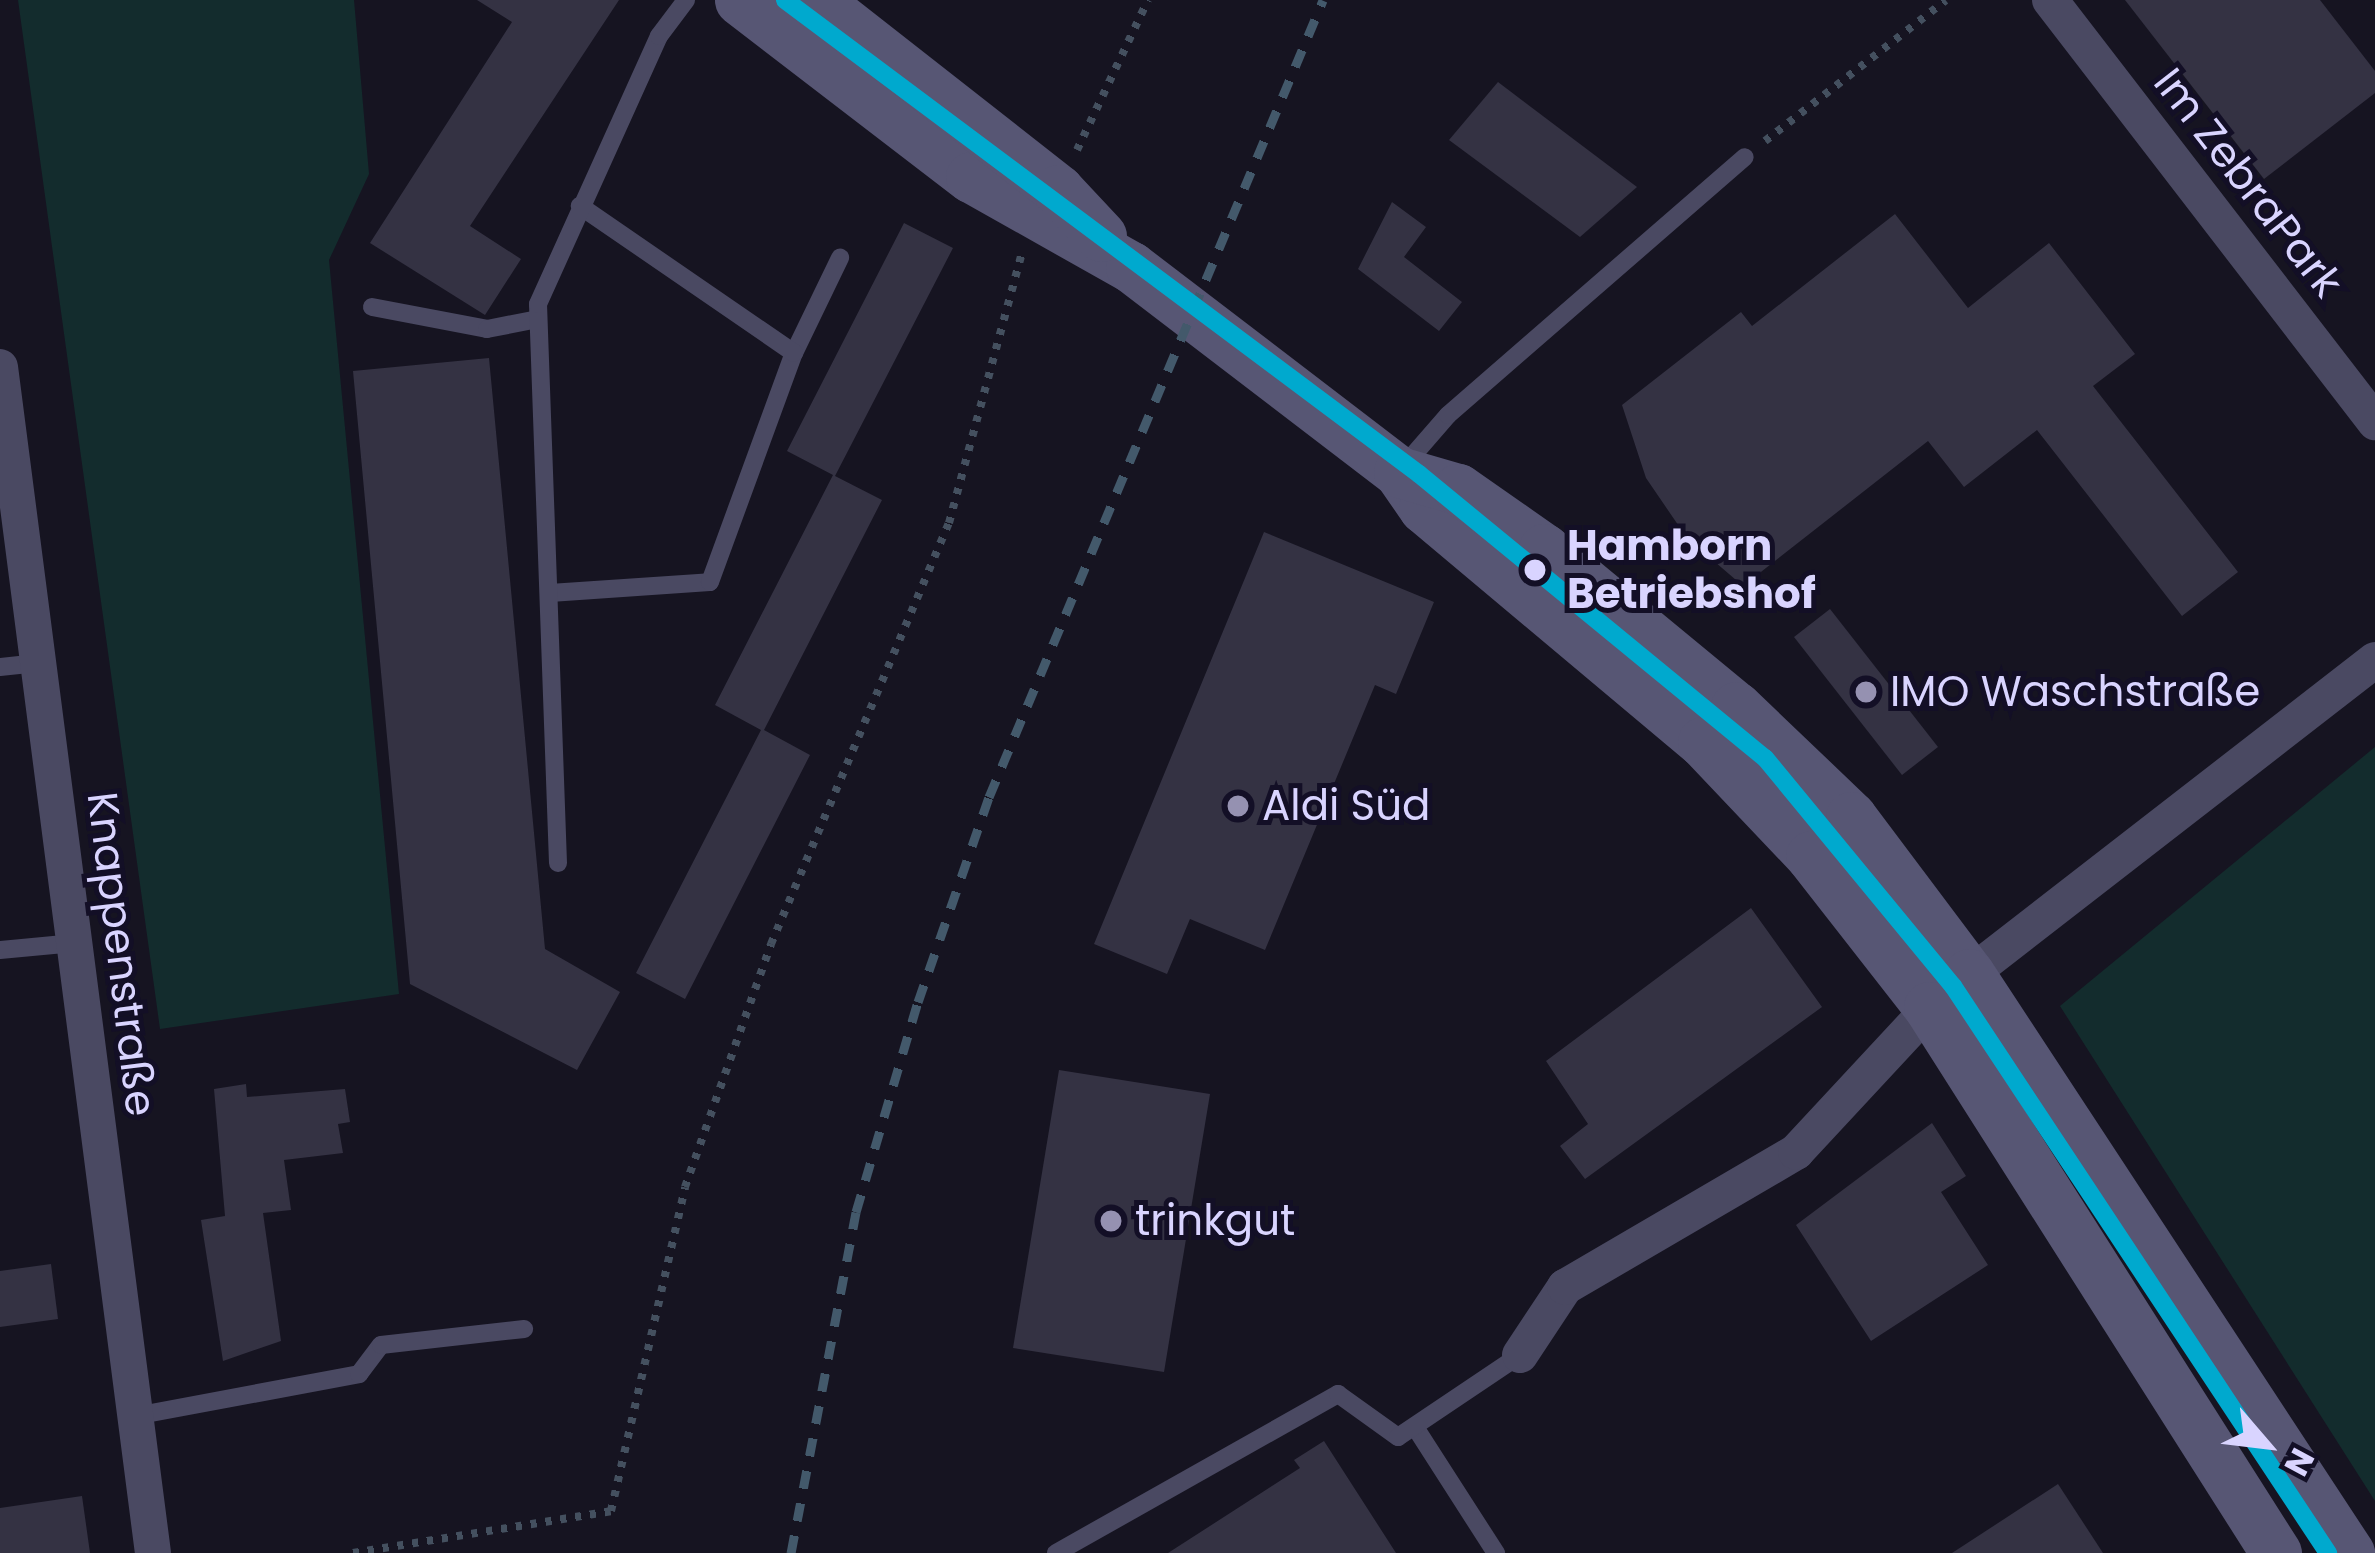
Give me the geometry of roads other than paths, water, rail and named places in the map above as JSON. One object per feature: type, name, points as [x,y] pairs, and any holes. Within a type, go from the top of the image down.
[{"type":"street","points":[[740,0],[1048,205],[1399,472],[1475,501],[1736,707],[1851,818],[2276,1553]]},
{"type":"street","points":[[816,0],[1048,205]]},
{"type":"street","name":"Im ZebraPark","points":[[2050,0],[2375,422]]},
{"type":"street","name":"Knappenstraße","points":[[0,367],[153,1553]]},
{"type":"street","points":[[1520,1355],[1565,1287],[1796,1152],[1950,989],[2375,660]]},
{"type":"street","points":[[1950,989],[2349,1553]]},
{"type":"lane","points":[[558,863],[538,319],[580,206],[659,36],[686,0]]},
{"type":"lane","points":[[1399,472],[1448,415],[1745,157]]},
{"type":"lane","points":[[580,206],[794,352]]},
{"type":"lane","points":[[550,593],[710,582],[794,352],[840,258]]},
{"type":"lane","points":[[372,307],[487,328],[538,319]]},
{"type":"lane","points":[[0,667],[38,663]]},
{"type":"lane","points":[[0,950],[74,943]]},
{"type":"lane","points":[[135,1416],[359,1374],[381,1345],[524,1329]]},
{"type":"lane","points":[[1056,1553],[1339,1394],[1398,1437],[1520,1355]]},
{"type":"lane","points":[[1415,1427],[1496,1553]]},
{"type":"railway","points":[[791,1553],[856,1212],[918,1002],[989,797],[1323,0]]},
{"type":"place","name":"Hamborn Betriebshof","points":[[1535,570]]},
{"type":"place","name":"IMO Waschstraße","points":[[1866,692]]},
{"type":"place","name":"Aldi Süd","points":[[1238,806]]},
{"type":"place","name":"trinkgut","points":[[1111,1221]]}]
